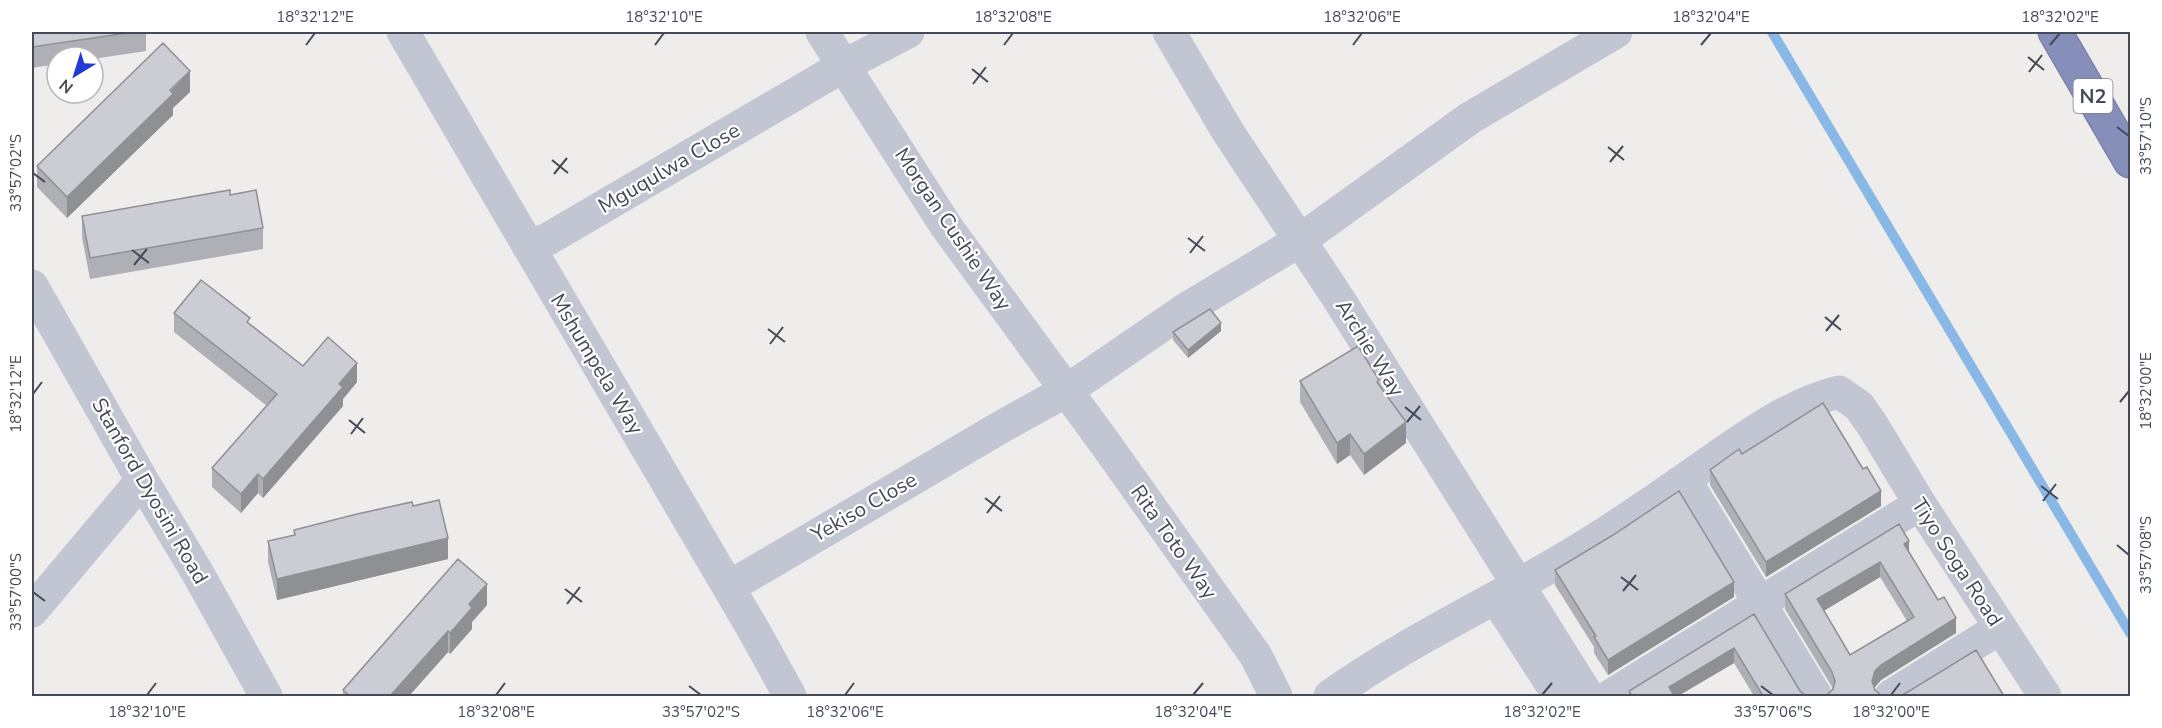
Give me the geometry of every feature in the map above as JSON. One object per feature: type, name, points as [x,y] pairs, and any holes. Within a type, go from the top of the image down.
[{"type":"highway","name":"N2","points":[[2055,32],[2130,161]]},
{"type":"street","name":"Mshumpela Way","points":[[403,32],[729,587],[790,696]]},
{"type":"street","name":"Morgan Cushie Way","points":[[822,32],[946,226],[1066,391]]},
{"type":"street","name":"Mguqulwa Close","points":[[528,246],[548,239],[845,65],[908,32]]},
{"type":"street","name":"Archie Way","points":[[1169,32],[1228,132],[1338,298],[1507,591],[1588,696]]},
{"type":"street","name":"Yekiso Close","points":[[729,587],[1066,391],[1164,323],[1299,241],[1456,128],[1616,32]]},
{"type":"street","name":"Stanford Dyosini Road","points":[[32,286],[266,696]]},
{"type":"street","name":"Rita Toto Way","points":[[1066,391],[1256,656],[1276,696]]},
{"type":"street","name":"Tiyo Soga Road","points":[[1330,696],[1411,645],[1594,541],[1777,419],[1810,400],[1839,392],[1859,406],[1873,426],[1920,504],[2044,696]]},
{"type":"street","points":[[32,610],[142,480]]},
{"type":"street","points":[[1685,480],[1816,696]]},
{"type":"street","points":[[1610,696],[1920,504]]},
{"type":"street","points":[[1507,591],[1559,696]]},
{"type":"street","points":[[1891,696],[2000,628]]},
{"type":"building","points":[[32,32],[134,32],[45,45],[32,47]]},
{"type":"building","points":[[163,43],[190,71],[170,90],[173,94],[67,197],[37,166],[99,105],[105,105],[105,100]]},
{"type":"building","points":[[230,190],[230,195],[256,190],[263,228],[90,258],[82,216]]},
{"type":"building","points":[[201,280],[250,318],[247,322],[303,366],[328,337],[357,363],[339,384],[343,387],[263,479],[258,474],[241,494],[212,468],[277,394],[174,313]]},
{"type":"building","points":[[1210,309],[1221,323],[1188,350],[1173,332]]},
{"type":"building","points":[[1358,346],[1379,380],[1377,382],[1406,422],[1364,454],[1350,434],[1337,443],[1300,381]]},
{"type":"building","points":[[1823,403],[1863,469],[1867,467],[1881,491],[1766,562],[1710,470],[1739,449],[1742,454]]},
{"type":"building","points":[[1679,491],[1734,582],[1608,660],[1594,637],[1596,636],[1555,570]]},
{"type":"building","points":[[439,500],[448,538],[277,579],[268,541],[295,535],[294,530],[357,514],[412,502],[413,506]]},
{"type":"building","points":[[1899,524],[1909,541],[1904,544],[1938,600],[1944,597],[1956,618],[1875,671],[1872,681],[1875,690],[1882,696],[1826,696],[1833,689],[1835,681],[1832,672],[1785,594]],"holes":[[[1880,562],[1914,617],[1850,655],[1817,599]]]},
{"type":"building","points":[[458,559],[487,584],[469,604],[472,608],[450,633],[448,631],[390,696],[350,696],[343,690]]},
{"type":"building","points":[[1754,614],[1800,691],[1806,696],[1763,696],[1734,648],[1669,687],[1674,696],[1632,696],[1629,691]]},
{"type":"building","points":[[1976,650],[2004,696],[1901,696]]},
{"type":"waterway","points":[[1772,32],[2130,633]]}]
